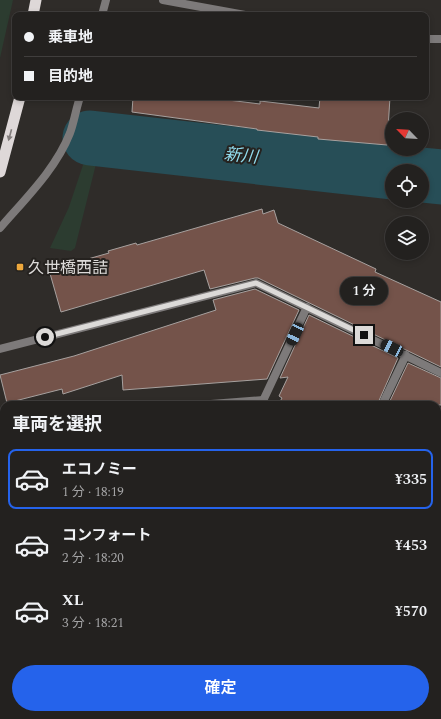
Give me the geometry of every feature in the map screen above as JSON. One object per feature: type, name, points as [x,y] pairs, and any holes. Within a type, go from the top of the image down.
[{"type":"highway","points":[[34,12],[36,0]]},
{"type":"highway","points":[[0,172],[19,100]]},
{"type":"street","points":[[103,12],[106,0]]},
{"type":"street","points":[[163,0],[229,12]]},
{"type":"street","points":[[429,39],[441,39]]},
{"type":"street","points":[[0,228],[37,185],[59,155],[70,133],[79,100]]},
{"type":"street","points":[[0,349],[256,283],[441,372]]},
{"type":"street","points":[[262,401],[307,307]]},
{"type":"street","points":[[384,401],[406,355]]},
{"type":"green space","points":[[0,0],[13,0],[0,58]]},
{"type":"green space","points":[[84,162],[96,164],[75,248],[71,251],[50,248],[69,207]]},
{"type":"building","points":[[133,100],[228,100],[260,104],[260,101],[319,108],[320,100],[390,100],[389,112],[385,112],[385,145],[318,139],[318,137],[132,112]]},
{"type":"building","points":[[262,209],[263,214],[274,210],[278,223],[376,269],[375,272],[441,302],[441,367],[258,278],[210,289],[204,270],[61,312],[49,270],[109,253],[108,251],[136,243],[137,245]]},
{"type":"building","points":[[255,289],[299,310],[267,379],[123,390],[122,375],[63,394],[62,389],[15,401],[6,401],[0,375],[74,356],[216,310],[213,300]]},
{"type":"building","points":[[309,315],[398,358],[379,401],[280,401],[282,398],[279,396],[288,377],[280,378]]},
{"type":"building","points":[[408,363],[441,378],[441,401],[390,401]]},
{"type":"waterway","name":"新川","points":[[90,138],[385,171]]},
{"type":"waterway","name":"新川","points":[[429,176],[441,177]]},
{"type":"place","name":"久世橋西詰","points":[[20,267]]},
{"type":"route","points":[[45,337],[256,283],[364,335]]}]
